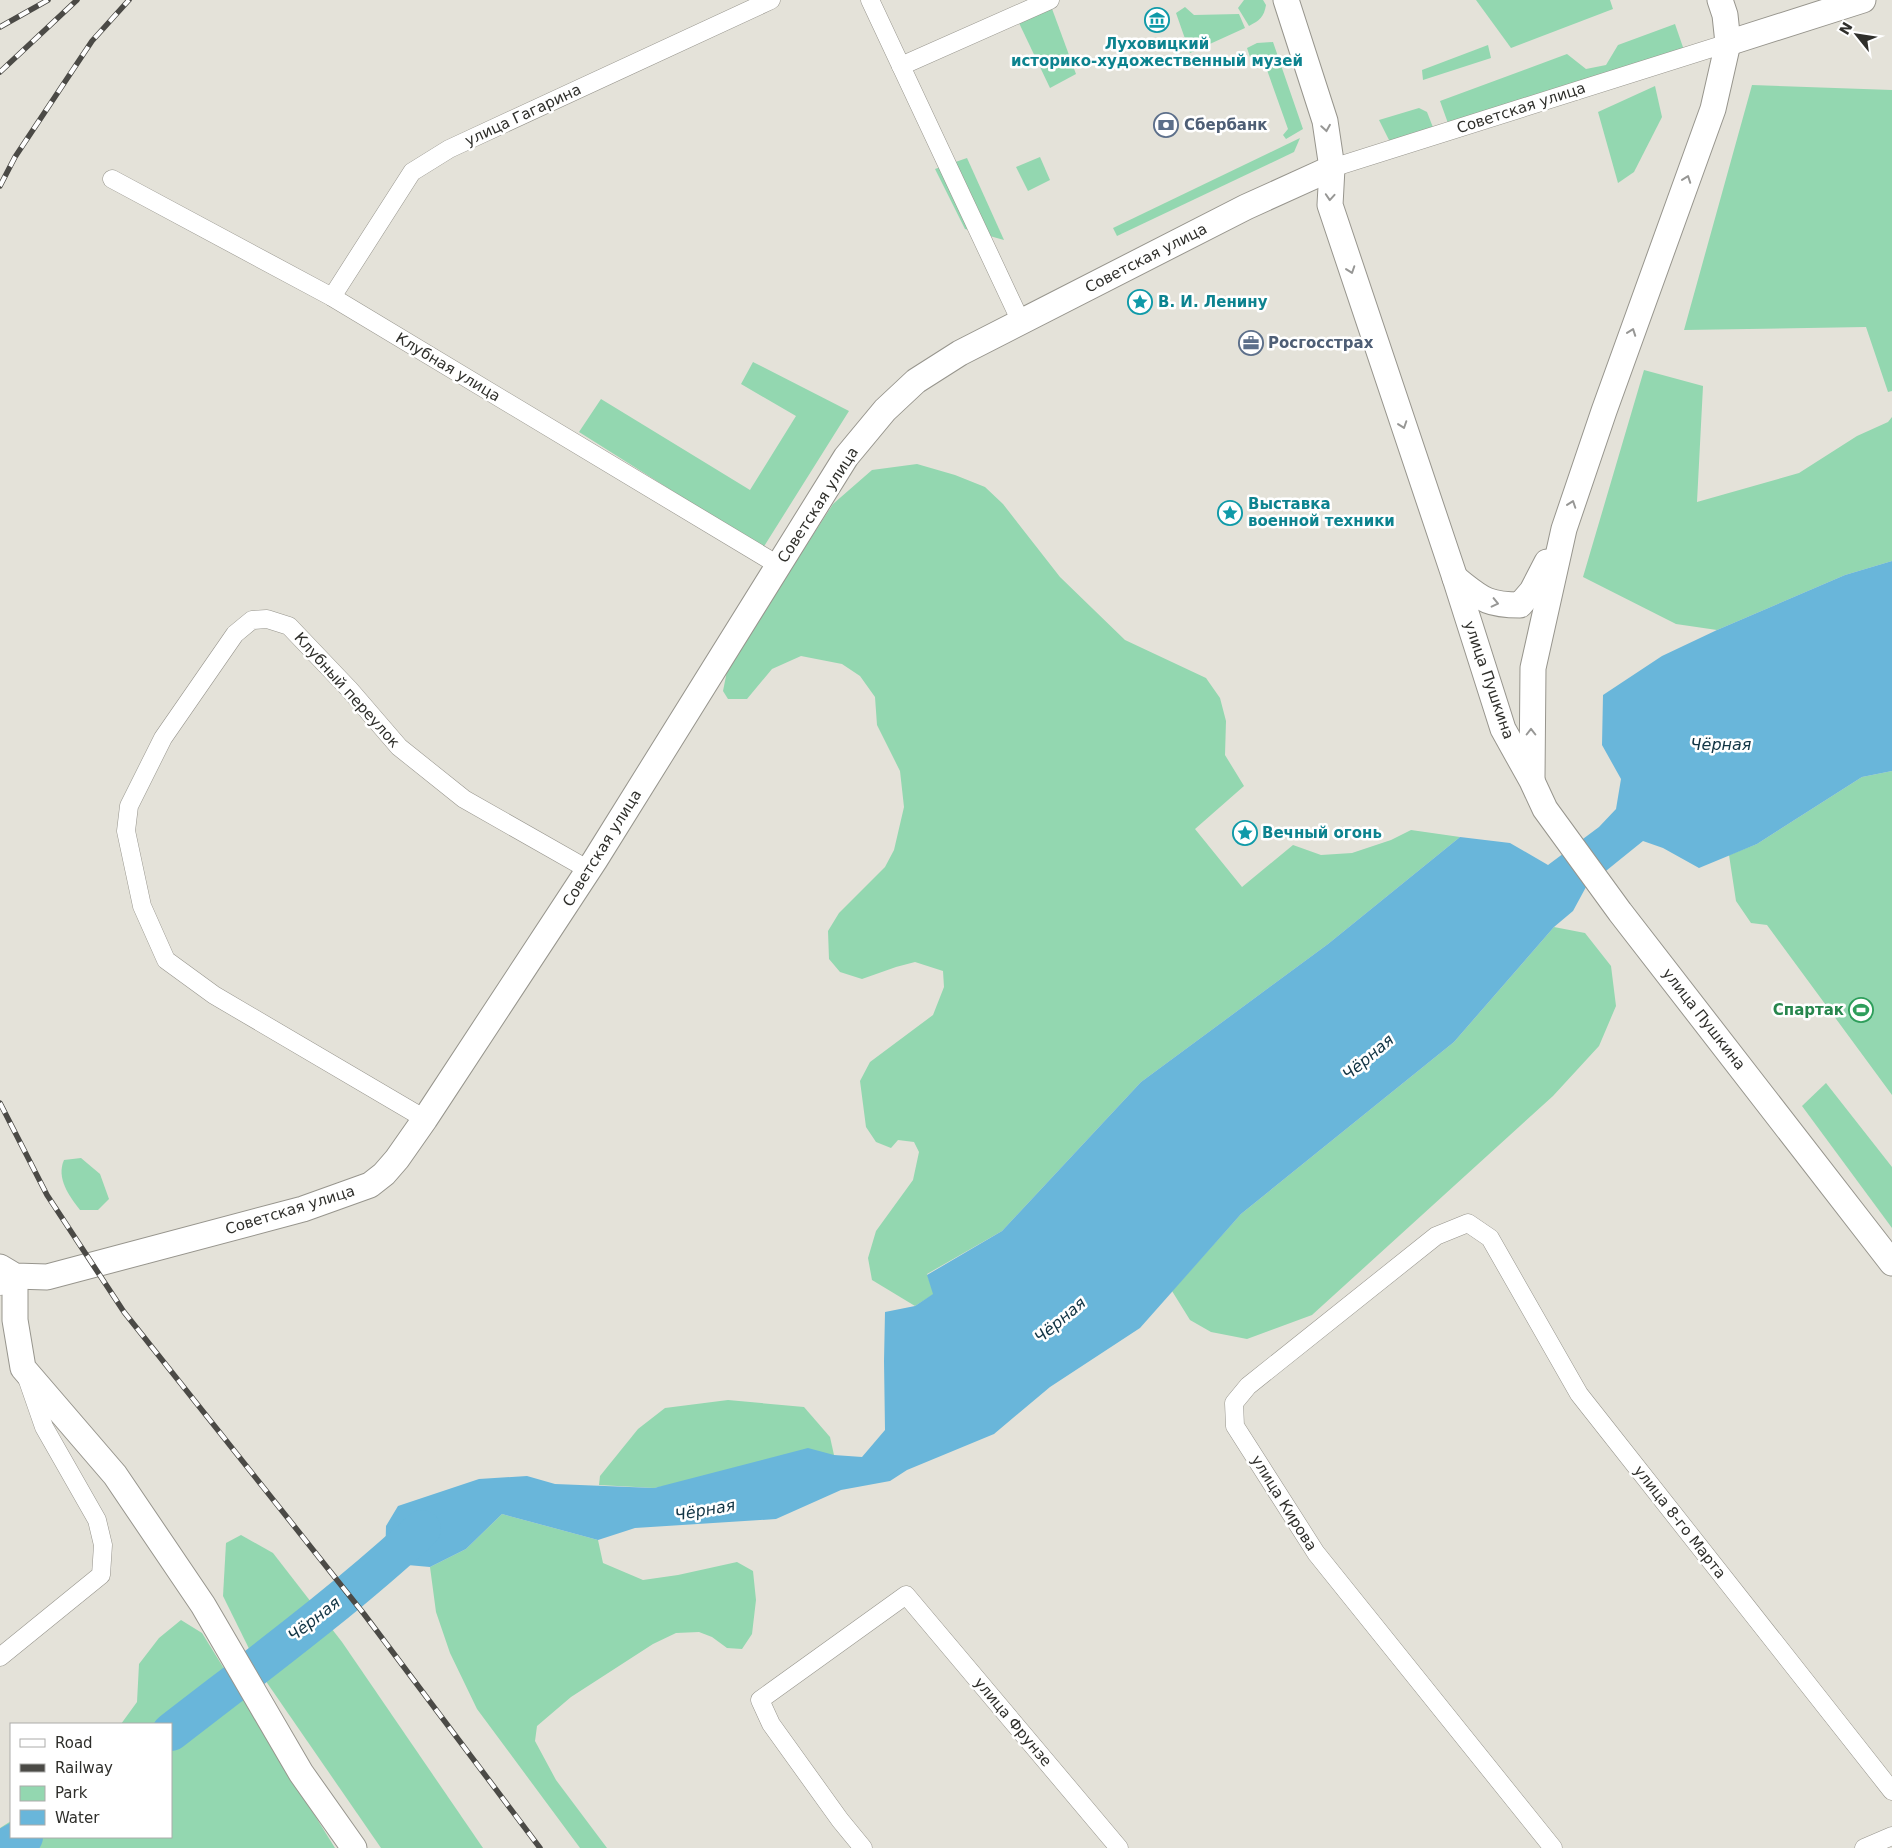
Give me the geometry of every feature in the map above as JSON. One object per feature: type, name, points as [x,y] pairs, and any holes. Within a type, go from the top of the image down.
[{"type":"street","name":"улица Гагарина","points":[[332,297],[412,172],[449,149],[771,0]]},
{"type":"street","points":[[870,0],[1021,322]]},
{"type":"street","points":[[901,66],[1050,0]]},
{"type":"street","name":"улица Пушкина","points":[[1286,0],[1326,121],[1332,168],[1330,205],[1503,729],[1532,781],[1545,810],[1620,912],[1892,1263]]},
{"type":"street","points":[[1532,781],[1533,668],[1564,529],[1604,411],[1713,109],[1728,43],[1725,15],[1720,0]]},
{"type":"street","name":"Советская улица","points":[[5,1277],[47,1277],[303,1209],[370,1185],[384,1174],[425,1119],[589,870],[846,458],[885,410],[916,381],[960,353],[1246,207],[1332,168],[1863,0]]},
{"type":"street","name":"Клубная улица","points":[[112,179],[332,297],[778,565]]},
{"type":"street","points":[[1454,578],[1485,601],[1502,605],[1520,605],[1532,591],[1564,529]]},
{"type":"street","name":"Клубный переулок","points":[[425,1119],[214,995],[166,960],[142,906],[126,831],[129,806],[163,738],[235,634],[252,620],[267,619],[289,626],[349,689],[399,747],[464,799],[589,870]]},
{"type":"street","name":"улица Кирова","points":[[1490,1238],[1468,1223],[1436,1236],[1248,1386],[1234,1403],[1235,1426],[1316,1553],[1553,1848]]},
{"type":"street","name":"улица 8-го Марта","points":[[1490,1238],[1579,1394],[1892,1791]]},
{"type":"street","points":[[0,1657],[101,1575],[103,1546],[97,1520],[44,1427],[23,1368],[5,1277]]},
{"type":"street","points":[[23,1368],[115,1475],[203,1605],[301,1773],[354,1848]]},
{"type":"street","name":"улица Фрунзе","points":[[863,1848],[840,1820],[771,1724],[760,1700],[906,1595],[1119,1848]]},
{"type":"street","points":[[1864,1848],[1892,1836]]},
{"type":"green space","points":[[1244,0],[1263,0],[1266,5],[1261,18],[1249,26],[1238,8]]},
{"type":"green space","points":[[1476,0],[1610,0],[1613,9],[1511,48]]},
{"type":"green space","points":[[1051,6],[1076,74],[1050,88],[1019,23]]},
{"type":"green space","points":[[1185,7],[1194,15],[1239,14],[1245,28],[1190,53],[1176,13]]},
{"type":"green space","points":[[1675,24],[1686,56],[1449,126],[1440,101],[1567,54],[1586,69],[1606,65],[1618,45]]},
{"type":"green space","points":[[1273,42],[1303,129],[1286,139],[1283,135],[1288,129],[1262,56],[1250,57],[1247,48],[1257,43]]},
{"type":"green space","points":[[1488,45],[1491,58],[1423,80],[1422,70]]},
{"type":"green space","points":[[1752,85],[1892,90],[1892,391],[1888,392],[1866,327],[1684,330]]},
{"type":"green space","points":[[1655,86],[1662,117],[1634,172],[1618,183],[1598,112]]},
{"type":"green space","points":[[1419,108],[1427,112],[1434,130],[1391,144],[1379,120]]},
{"type":"green space","points":[[1300,138],[1294,152],[1117,236],[1113,228]]},
{"type":"green space","points":[[1040,157],[1050,180],[1028,191],[1016,167]]},
{"type":"green space","points":[[967,158],[1004,240],[965,229],[935,169]]},
{"type":"green space","points":[[753,362],[849,411],[763,548],[579,432],[601,399],[750,490],[796,416],[741,384]]},
{"type":"green space","points":[[1644,370],[1703,386],[1697,502],[1799,473],[1857,436],[1888,422],[1892,417],[1892,561],[1845,575],[1717,630],[1676,624],[1583,577]]},
{"type":"green space","points":[[917,464],[955,475],[985,487],[1003,504],[1060,577],[1125,640],[1206,678],[1220,698],[1226,721],[1225,755],[1244,786],[1195,829],[1242,887],[1293,845],[1321,855],[1352,853],[1391,840],[1411,830],[1460,837],[1328,944],[1141,1082],[1002,1231],[927,1274],[934,1294],[915,1306],[872,1280],[868,1258],[876,1231],[913,1180],[919,1152],[914,1142],[898,1140],[891,1148],[876,1142],[866,1127],[860,1081],[870,1062],[933,1015],[944,987],[943,971],[915,962],[862,979],[840,972],[829,959],[828,931],[839,913],[885,867],[894,850],[904,807],[900,771],[877,725],[875,697],[860,676],[842,664],[801,656],[772,669],[747,699],[728,699],[723,691],[728,666],[833,504],[872,470]]},
{"type":"green space","points":[[1892,771],[1892,1095],[1767,925],[1751,923],[1736,901],[1729,855],[1757,844],[1862,777]]},
{"type":"green space","points":[[1554,927],[1585,933],[1611,966],[1616,1006],[1599,1046],[1553,1096],[1312,1315],[1247,1339],[1211,1332],[1190,1320],[1172,1291],[1241,1214],[1454,1042]]},
{"type":"green space","points":[[1826,1083],[1892,1167],[1892,1228],[1802,1106]]},
{"type":"green space","points":[[81,1158],[100,1174],[109,1199],[98,1210],[80,1210],[68,1193],[63,1180],[62,1167],[64,1160]]},
{"type":"green space","points":[[728,1400],[804,1407],[830,1437],[834,1455],[654,1488],[599,1485],[600,1476],[638,1429],[665,1408]]},
{"type":"green space","points":[[502,1514],[598,1540],[603,1563],[643,1580],[678,1575],[737,1562],[753,1571],[756,1600],[752,1634],[742,1649],[727,1648],[712,1637],[699,1632],[676,1633],[653,1644],[571,1697],[537,1726],[535,1741],[556,1780],[607,1848],[580,1848],[477,1709],[450,1653],[436,1612],[430,1567],[466,1549]]},
{"type":"green space","points":[[241,1535],[273,1553],[342,1642],[483,1848],[381,1848],[263,1677],[223,1596],[226,1543]]},
{"type":"green space","points":[[181,1620],[202,1633],[335,1848],[0,1848],[0,1828],[10,1822],[10,1838],[172,1838],[172,1723],[122,1723],[137,1702],[139,1664],[159,1638]]},
{"type":"water","name":"Чёрная","points":[[1892,561],[1892,771],[1862,777],[1757,844],[1699,868],[1663,848],[1643,841],[1586,887],[1573,911],[1554,927],[1454,1042],[1241,1214],[1140,1328],[1050,1387],[994,1434],[907,1470],[890,1481],[841,1490],[776,1519],[635,1528],[598,1540],[502,1514],[466,1549],[430,1567],[385,1563],[386,1526],[398,1506],[479,1479],[527,1476],[555,1484],[654,1488],[808,1448],[834,1455],[862,1457],[885,1430],[885,1312],[915,1306],[933,1294],[927,1275],[1002,1231],[1141,1082],[1328,944],[1460,837],[1510,843],[1548,865],[1599,827],[1616,809],[1621,779],[1602,745],[1603,695],[1662,656],[1717,630],[1845,575]]},
{"type":"waterway","name":"Чёрная","points":[[172,1731],[330,1608],[422,1529]]},
{"type":"waterway","name":"Чёрная","points":[[4,1848],[22,1838]]},
{"type":"railway","points":[[0,27],[48,0]]},
{"type":"railway","points":[[0,72],[77,0]]},
{"type":"railway","points":[[0,186],[15,157],[92,41],[129,0]]},
{"type":"railway","points":[[0,1103],[47,1195],[124,1312],[364,1614],[540,1848]]},
{"type":"place","name":"Луховицкий историко-художественный музей","points":[[1157,20]]},
{"type":"place","name":"Сбербанк","points":[[1166,125]]},
{"type":"place","name":"В. И. Ленину","points":[[1140,302]]},
{"type":"place","name":"Росгосстрах","points":[[1251,343]]},
{"type":"place","name":"Выставка военной техники","points":[[1230,513]]},
{"type":"place","name":"Вечный огонь","points":[[1245,833]]},
{"type":"place","name":"Спартак","points":[[1861,1010]]}]
